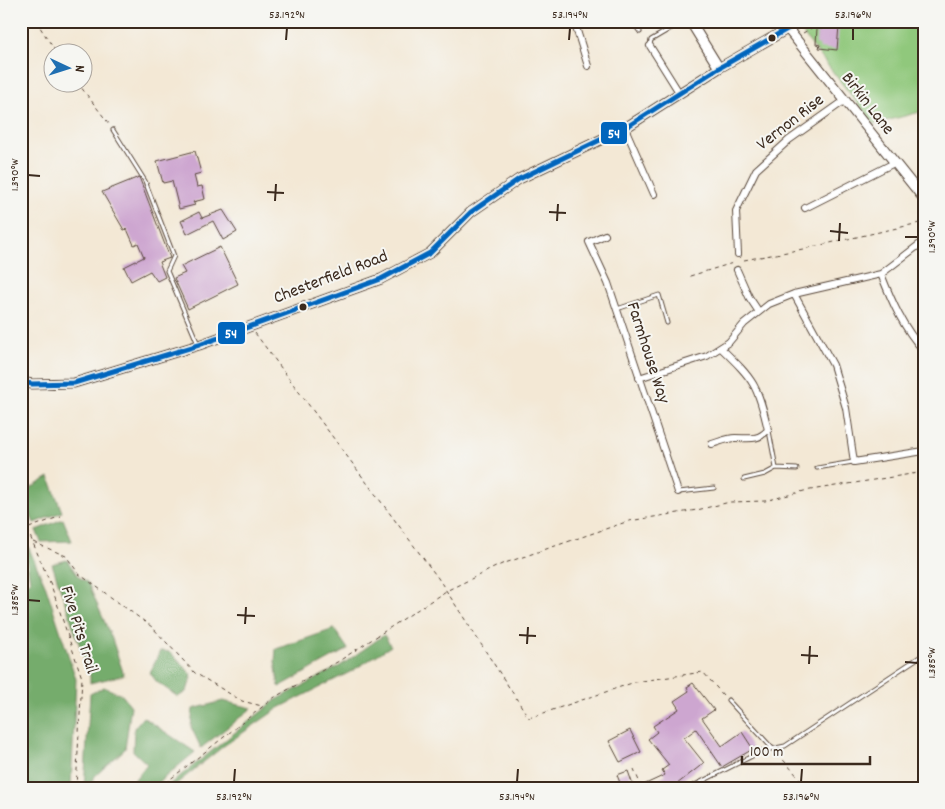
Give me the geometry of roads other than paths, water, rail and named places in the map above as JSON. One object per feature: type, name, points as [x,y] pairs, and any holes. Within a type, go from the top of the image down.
[{"type":"main road","points":[[690,21],[719,68]]},
{"type":"main road","name":"Chesterfield Road","points":[[21,382],[32,384],[74,383],[199,344],[338,296],[412,263],[430,253],[471,212],[487,200],[546,164],[625,128],[785,25],[800,21]]},
{"type":"main road","name":"Birkin Lane","points":[[785,25],[924,199]]},
{"type":"street","points":[[574,21],[588,66]]},
{"type":"street","points":[[650,46],[680,94]]},
{"type":"street","name":"Vernon Rise","points":[[738,254],[736,211],[756,170],[789,140],[844,101]]},
{"type":"street","points":[[625,128],[654,194]]},
{"type":"street","points":[[805,208],[894,163]]},
{"type":"street","name":"Farmhouse Way","points":[[605,235],[589,242],[608,283],[678,492]]},
{"type":"street","points":[[639,378],[707,356],[721,348],[769,304],[794,294],[881,274],[924,241]]},
{"type":"street","points":[[737,270],[749,297],[759,312]]},
{"type":"street","points":[[881,274],[894,309],[911,337],[924,351]]},
{"type":"street","points":[[794,294],[833,365],[846,408],[854,462],[924,451]]},
{"type":"street","points":[[712,444],[735,438],[746,440],[761,438],[768,430],[761,397],[750,376],[721,348]]},
{"type":"street","points":[[924,398],[924,424]]},
{"type":"lane","points":[[632,21],[640,32]]},
{"type":"lane","points":[[650,46],[651,40],[673,27]]},
{"type":"lane","points":[[113,130],[145,181],[174,256],[167,271],[199,344]]},
{"type":"lane","points":[[616,309],[659,295],[667,323]]},
{"type":"lane","points":[[768,430],[776,468]]},
{"type":"lane","points":[[817,468],[854,462]]},
{"type":"lane","points":[[744,480],[765,474],[776,468],[797,469]]},
{"type":"lane","points":[[678,492],[714,488]]},
{"type":"lane","points":[[689,788],[772,748],[785,746],[924,654]]},
{"type":"lane","points":[[728,700],[772,748]]}]
